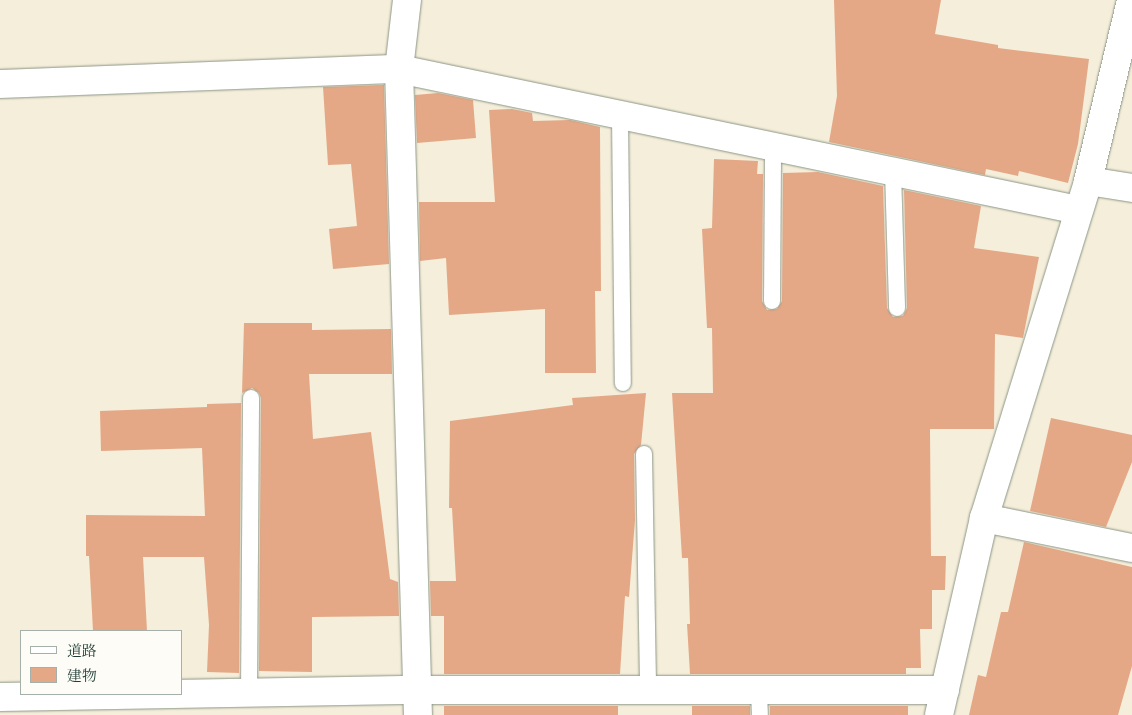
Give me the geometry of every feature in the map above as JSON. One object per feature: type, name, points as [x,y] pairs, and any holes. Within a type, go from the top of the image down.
[{"type":"street","points":[[407,0],[400,69],[417,703]]},
{"type":"street","points":[[182,694],[249,693],[417,703],[648,690],[759,702],[942,702],[984,518],[1125,60],[1131,0]]},
{"type":"street","points":[[0,84],[400,69],[1078,210]]},
{"type":"street","points":[[1088,182],[1132,188]]},
{"type":"street","points":[[984,518],[1132,548]]},
{"type":"street","points":[[0,697],[124,695]]},
{"type":"lane","points":[[620,114],[623,383]]},
{"type":"lane","points":[[772,301],[773,146]]},
{"type":"lane","points":[[893,171],[897,308]]},
{"type":"lane","points":[[249,693],[251,398]]},
{"type":"lane","points":[[644,454],[648,690]]},
{"type":"building","points":[[834,0],[941,0],[935,34],[998,45],[998,48],[1089,59],[1078,144],[1068,183],[1019,171],[1018,176],[986,169],[985,175],[829,142],[837,96]]},
{"type":"building","points":[[384,85],[389,264],[333,269],[329,229],[357,226],[351,164],[328,165],[323,87]]},
{"type":"building","points":[[438,93],[473,100],[476,138],[417,143],[415,95]]},
{"type":"building","points":[[512,109],[532,113],[533,121],[570,120],[600,127],[601,291],[595,291],[596,373],[545,373],[545,309],[449,315],[446,258],[420,261],[419,202],[495,202],[489,110]]},
{"type":"building","points":[[714,159],[758,161],[757,174],[763,174],[762,301],[767,310],[777,309],[782,301],[783,173],[818,172],[883,186],[887,308],[893,317],[903,316],[907,308],[904,190],[981,206],[974,248],[1039,257],[1023,338],[995,334],[994,429],[930,429],[931,556],[946,556],[945,590],[932,590],[932,629],[920,629],[921,668],[906,668],[906,674],[690,674],[687,624],[690,624],[688,558],[682,558],[672,393],[713,393],[712,328],[707,328],[702,229],[712,228]]},
{"type":"building","points":[[244,323],[312,323],[312,330],[391,329],[392,374],[309,374],[313,439],[371,432],[390,579],[398,582],[399,616],[312,617],[312,672],[259,671],[261,398],[259,393],[252,388],[242,393]]},
{"type":"building","points":[[646,393],[641,445],[634,454],[635,520],[629,597],[625,596],[620,674],[444,674],[444,616],[431,616],[430,581],[456,581],[452,508],[449,508],[450,421],[573,405],[572,398]]},
{"type":"building","points":[[241,403],[239,673],[207,672],[209,625],[204,557],[143,557],[147,630],[93,630],[89,556],[86,556],[86,515],[205,516],[202,448],[101,451],[100,411],[207,407],[207,404]]},
{"type":"building","points":[[1051,418],[1132,435],[1132,462],[1106,527],[1030,511]]},
{"type":"building","points":[[1024,542],[1132,567],[1132,666],[1118,715],[969,715],[978,675],[986,677],[1001,612],[1008,612]]},
{"type":"building","points":[[444,706],[618,706],[618,715],[444,715]]},
{"type":"building","points":[[692,706],[750,706],[750,715],[692,715]]},
{"type":"building","points":[[770,706],[908,706],[908,715],[770,715]]}]
